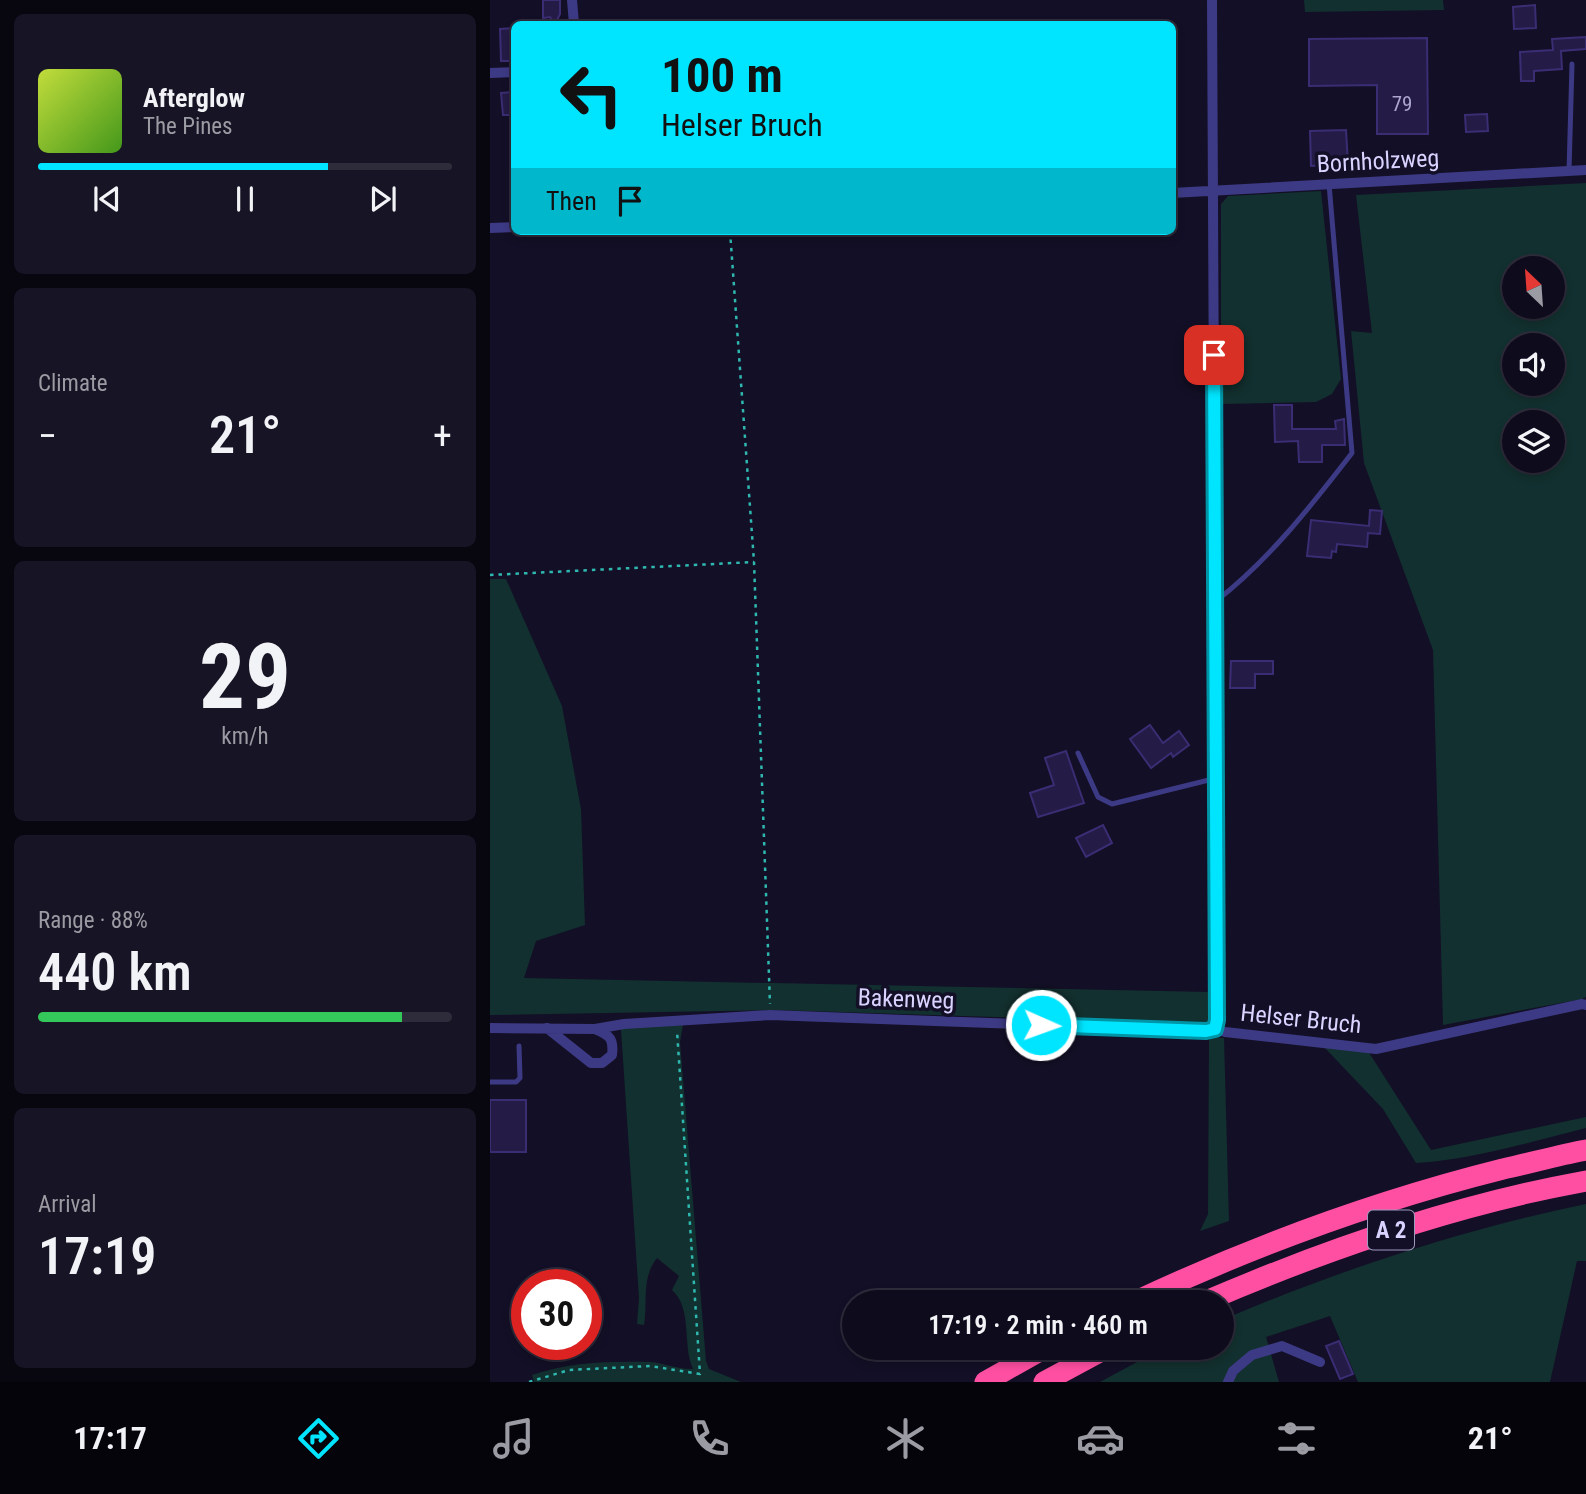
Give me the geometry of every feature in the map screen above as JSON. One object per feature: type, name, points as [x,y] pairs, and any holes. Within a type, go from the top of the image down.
[{"type":"highway","name":"A 2","points":[[1161,1290],[1269,1242],[1380,1204],[1451,1182],[1586,1150]]},
{"type":"highway","name":"A 2","points":[[1233,1290],[1329,1251],[1403,1227],[1544,1188],[1586,1181]]},
{"type":"highway","points":[[985,1382],[1024,1360]]},
{"type":"highway","points":[[1044,1382],[1085,1360]]},
{"type":"street","points":[[572,0],[574,21]]},
{"type":"street","name":"Helser Bruch","points":[[1212,0],[1217,778],[1215,1029],[1376,1049],[1586,1005]]},
{"type":"street","points":[[490,74],[511,72]]},
{"type":"street","name":"Bornholzweg","points":[[1176,193],[1586,170]]},
{"type":"street","points":[[490,228],[511,227]]},
{"type":"street","name":"Bakenweg","points":[[490,1028],[595,1029],[624,1024],[770,1014],[1179,1030],[1215,1029]]},
{"type":"street","points":[[547,1028],[591,1063],[602,1063],[612,1055],[614,1043],[608,1034],[595,1029]]},
{"type":"street","points":[[1228,1382],[1233,1371],[1252,1355],[1282,1346],[1320,1362]]},
{"type":"lane","points":[[1569,171],[1572,64]]},
{"type":"lane","points":[[1216,601],[1245,578],[1314,502],[1352,453],[1329,184]]},
{"type":"lane","points":[[1078,753],[1098,797],[1112,804],[1217,778]]},
{"type":"lane","points":[[490,1082],[516,1082],[520,1078],[519,1046]]},
{"type":"path","points":[[730,235],[754,562],[770,1014]]},
{"type":"path","points":[[490,575],[754,562]]},
{"type":"path","points":[[528,1382],[569,1370],[650,1366],[700,1374],[676,1021]]},
{"type":"green space","points":[[1304,0],[1443,0],[1444,10],[1305,12]]},
{"type":"green space","points":[[1586,183],[1586,997],[1582,999],[1443,1025],[1433,650],[1364,463],[1351,331],[1372,333],[1356,195]]},
{"type":"green space","points":[[1321,191],[1341,379],[1332,394],[1316,402],[1221,404],[1221,204],[1228,196]]},
{"type":"green space","points":[[490,579],[506,579],[562,706],[581,809],[585,925],[536,941],[524,978],[1210,992],[1211,1024],[776,1010],[490,1015]]},
{"type":"green space","points":[[683,1025],[680,1042],[706,1361],[709,1369],[741,1382],[534,1382],[532,1375],[560,1367],[590,1363],[650,1362],[693,1369],[683,1307],[672,1290],[679,1276],[657,1258],[647,1282],[644,1325],[637,1324],[639,1298],[621,1030],[623,1027]]},
{"type":"green space","points":[[1209,1037],[1224,1038],[1229,1221],[1200,1231],[1208,1214]]},
{"type":"green space","points":[[1324,1047],[1368,1051],[1431,1150],[1586,1117],[1586,1128],[1481,1154],[1416,1163],[1383,1109]]},
{"type":"green space","points":[[1586,1204],[1586,1261],[1577,1261],[1550,1382],[1358,1382],[1330,1316],[1266,1337],[1279,1382],[1100,1382],[1141,1360],[1234,1360],[1234,1315],[1311,1284],[1401,1253],[1539,1214]]},
{"type":"building","points":[[543,0],[560,0],[560,14],[556,21],[550,17],[543,18]]},
{"type":"building","points":[[1535,5],[1536,28],[1514,29],[1513,7]]},
{"type":"building","points":[[511,28],[511,61],[501,61],[500,29]]},
{"type":"building","points":[[1586,37],[1586,49],[1561,51],[1562,69],[1534,71],[1534,81],[1521,81],[1520,52],[1553,50],[1552,39]]},
{"type":"building","points":[[1427,38],[1428,134],[1377,134],[1377,85],[1309,86],[1309,39]]},
{"type":"building","points":[[511,92],[511,115],[503,115],[501,93]]},
{"type":"building","points":[[1487,114],[1488,131],[1466,132],[1465,115]]},
{"type":"building","points":[[1346,130],[1348,164],[1311,166],[1310,131]]},
{"type":"building","points":[[1274,405],[1292,405],[1292,429],[1336,429],[1335,421],[1344,419],[1345,445],[1322,445],[1322,462],[1299,462],[1298,441],[1275,442]]},
{"type":"building","points":[[1370,510],[1382,511],[1380,534],[1368,533],[1367,547],[1337,544],[1336,552],[1332,551],[1331,558],[1307,556],[1311,520],[1369,526]]},
{"type":"building","points":[[1231,661],[1273,661],[1273,674],[1255,674],[1255,688],[1230,688]]},
{"type":"building","points":[[1150,725],[1163,743],[1179,731],[1189,745],[1173,757],[1171,753],[1151,768],[1130,739]]},
{"type":"building","points":[[1066,751],[1084,803],[1038,817],[1030,793],[1054,785],[1045,758]]},
{"type":"building","points":[[1103,825],[1112,843],[1086,857],[1076,838]]},
{"type":"building","points":[[490,1100],[526,1100],[526,1152],[490,1152]]},
{"type":"building","points":[[1339,1341],[1353,1374],[1340,1379],[1326,1346]]},
{"type":"route","points":[[1041,1025],[1206,1031],[1215,1029],[1214,355]]}]
